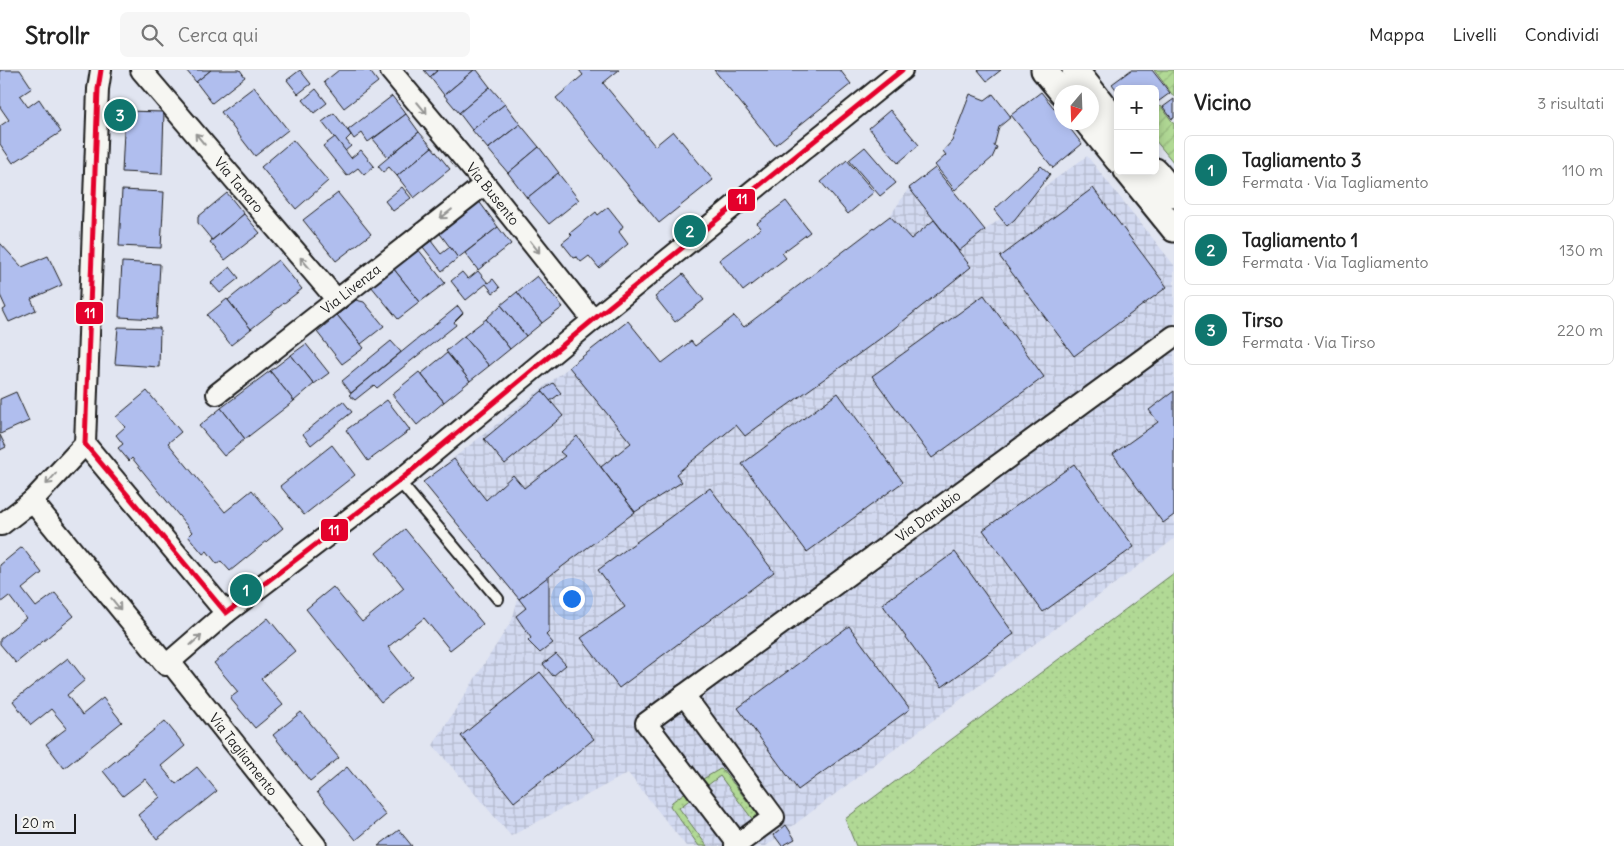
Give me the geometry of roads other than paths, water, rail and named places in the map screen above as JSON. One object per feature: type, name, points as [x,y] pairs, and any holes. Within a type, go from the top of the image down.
[{"type":"street","points":[[0,525],[32,501],[85,444],[98,89],[101,70]]},
{"type":"street","name":"Via Tanaro","points":[[141,70],[337,300]]},
{"type":"street","name":"Via Busento","points":[[390,70],[485,184],[593,320]]},
{"type":"street","points":[[168,664],[226,613],[399,481],[593,320],[902,70]]},
{"type":"street","points":[[1044,70],[1056,85]]},
{"type":"street","points":[[1075,70],[1114,119]]},
{"type":"street","points":[[1094,130],[1114,155]]},
{"type":"street","points":[[1129,175],[1174,229]]},
{"type":"street","points":[[1158,175],[1173,192]]},
{"type":"street","name":"Via Livenza","points":[[217,394],[485,184]]},
{"type":"street","name":"Via Danubio","points":[[684,695],[774,817],[737,845],[646,723],[684,695],[1174,336]]},
{"type":"street","points":[[85,444],[226,613]]},
{"type":"street","name":"Via Tagliamento","points":[[32,501],[316,846]]},
{"type":"lane","points":[[399,481],[498,599]]},
{"type":"place","name":"Tirso","points":[[120,115]]},
{"type":"place","name":"Tagliamento 1","points":[[690,231]]},
{"type":"place","name":"Tagliamento 3","points":[[246,590]]}]
